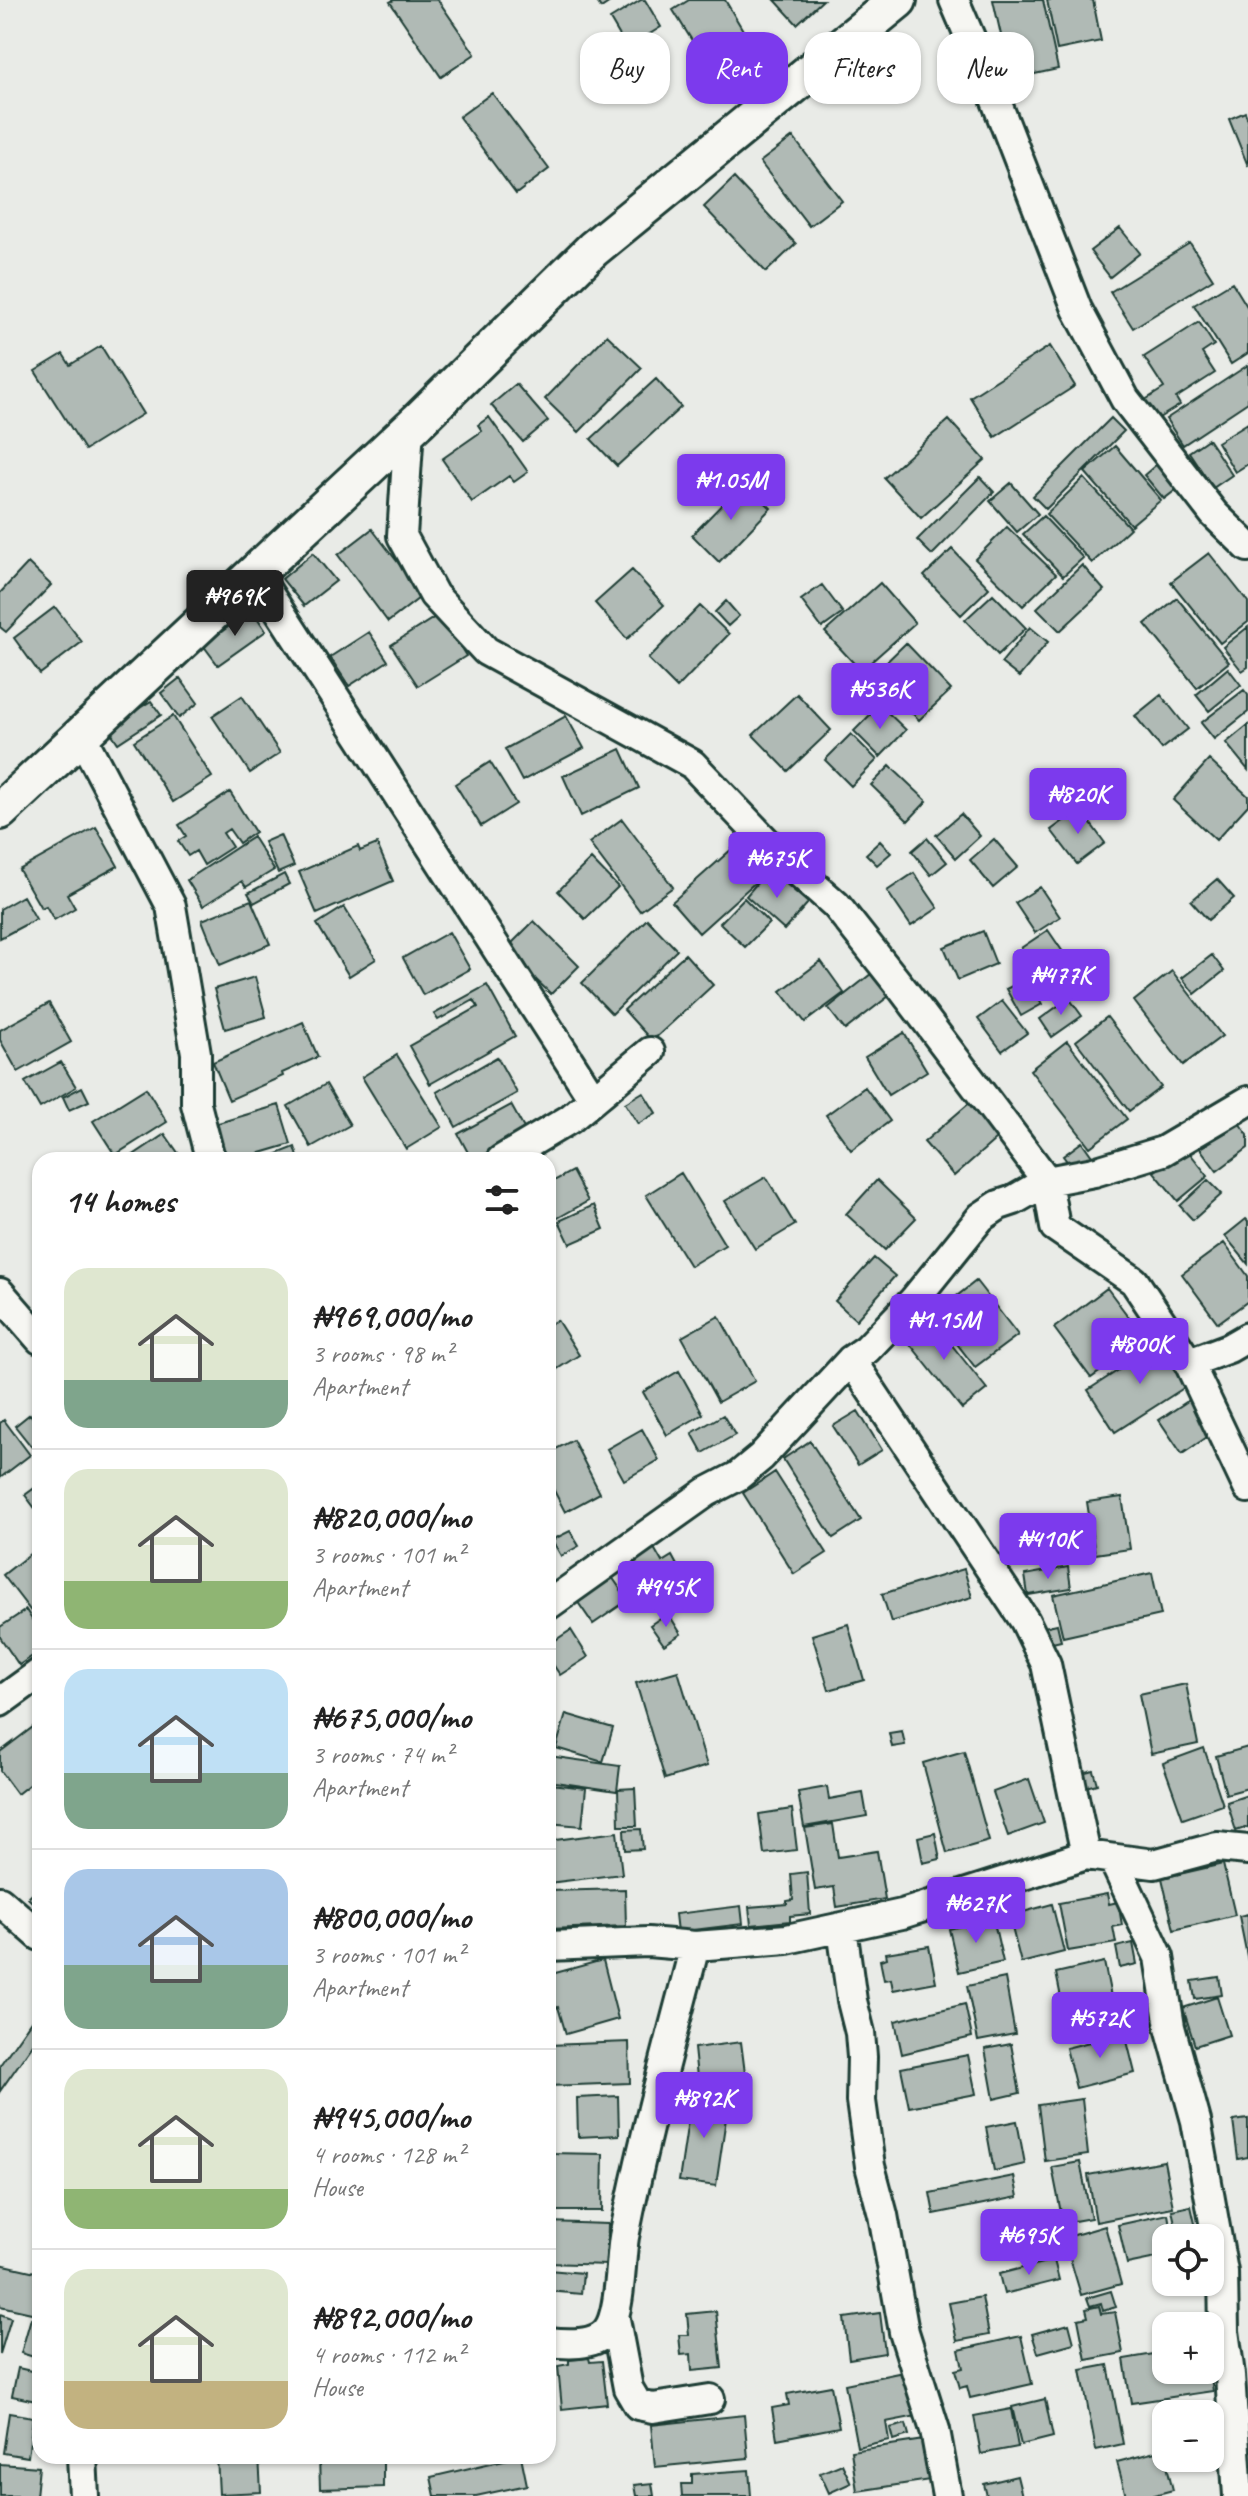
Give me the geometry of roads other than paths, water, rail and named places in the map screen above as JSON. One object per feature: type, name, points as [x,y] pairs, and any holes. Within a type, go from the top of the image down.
[{"type":"street","points":[[0,811],[409,428],[593,249],[898,0]]},
{"type":"street","points":[[954,0],[1077,309],[1118,386],[1214,514],[1248,547]]},
{"type":"street","points":[[409,428],[402,536],[434,595],[486,651],[692,764],[776,852],[836,905],[1047,1181],[1055,1227],[1134,1281],[1189,1363],[1248,1488]]},
{"type":"street","points":[[255,573],[593,1098]]},
{"type":"street","points":[[82,737],[171,906],[196,1053],[196,1104],[208,1152]]},
{"type":"street","points":[[514,1152],[570,1119],[650,1052]]},
{"type":"street","points":[[556,1599],[707,1492],[738,1476],[761,1457],[851,1360],[867,1349],[914,1300],[981,1217],[1047,1181],[1094,1172],[1163,1151],[1248,1101]]},
{"type":"street","points":[[0,1293],[32,1330]]},
{"type":"street","points":[[1189,1363],[1229,1348],[1248,1337]]},
{"type":"street","points":[[851,1360],[1025,1621],[1046,1664],[1099,1857],[1159,1957],[1170,2027],[1196,2121],[1223,2272],[1224,2331],[1238,2496]]},
{"type":"street","points":[[0,1702],[32,1679]]},
{"type":"street","points":[[556,1946],[648,1942],[695,1946],[787,1939],[902,1914],[1099,1857],[1154,1864],[1217,1847],[1248,1850]]},
{"type":"street","points":[[0,1901],[32,1929]]},
{"type":"street","points":[[842,1928],[852,2001],[860,2033],[861,2101],[870,2166],[883,2215],[904,2332],[935,2430],[947,2496]]},
{"type":"street","points":[[695,1946],[635,2180],[621,2255],[615,2319],[628,2388],[638,2405],[653,2408],[710,2399]]},
{"type":"street","points":[[556,2343],[594,2340],[605,2333],[615,2319]]},
{"type":"street","points":[[82,2464],[84,2496]]}]
